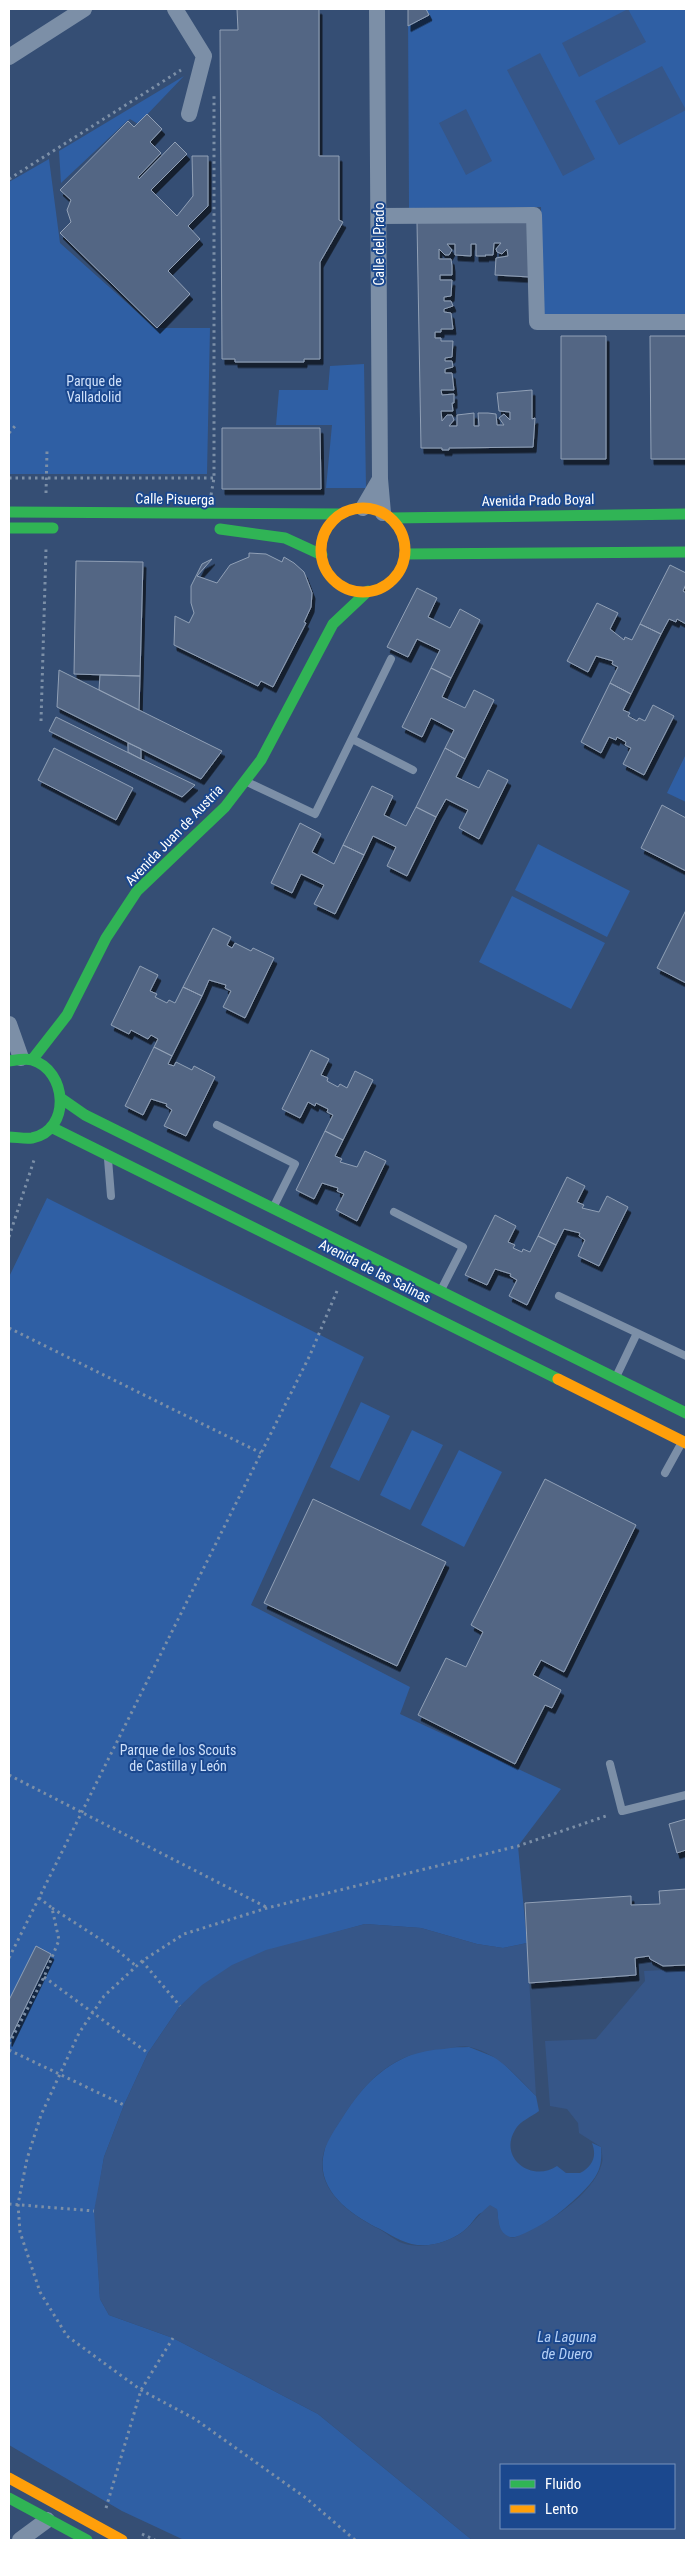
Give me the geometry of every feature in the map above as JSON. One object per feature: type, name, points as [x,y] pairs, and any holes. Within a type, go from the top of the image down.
[{"type":"street","points":[[9,57],[84,9]]},
{"type":"street","points":[[175,9],[204,56],[189,114]]},
{"type":"street","name":"Calle del Prado","points":[[377,9],[380,479],[386,515]]},
{"type":"street","points":[[378,216],[534,215],[537,322],[686,322]]},
{"type":"street","points":[[362,508],[380,479]]},
{"type":"street","points":[[330,575],[341,585],[354,591],[368,591],[388,584],[396,576],[402,565],[405,554],[402,534],[386,515],[362,508],[341,514],[332,522],[325,533],[322,555],[330,575],[333,624]]},
{"type":"street","name":"Calle Pisuerga","points":[[9,512],[207,515],[341,514]]},
{"type":"street","name":"Avenida Prado Boyal","points":[[386,515],[686,514]]},
{"type":"street","name":"Calle Pisuerga","points":[[207,527],[269,533],[302,543],[322,555]]},
{"type":"street","points":[[9,528],[67,528]]},
{"type":"street","points":[[405,554],[686,552]]},
{"type":"street","name":"Avenida Juan de Austria","points":[[59,1044],[67,1014],[106,938],[138,891],[225,807],[245,782],[261,760],[333,624],[368,591]]},
{"type":"street","name":"Avenida Juan de Austria","points":[[21,1060],[67,1014]]},
{"type":"street","points":[[9,1024],[21,1060],[53,1068],[61,1089],[62,1099],[57,1118],[51,1127],[32,1138],[14,1141]]},
{"type":"street","name":"Avenida de las Salinas","points":[[62,1099],[85,1115],[686,1414]]},
{"type":"street","name":"Avenida de las Salinas","points":[[51,1127],[684,1442]]},
{"type":"street","points":[[9,2478],[122,2540]]},
{"type":"street","points":[[9,2498],[87,2540]]},
{"type":"street","points":[[20,2540],[47,2520]]},
{"type":"lane","points":[[245,782],[315,814],[391,659]]},
{"type":"lane","points":[[352,739],[413,770]]},
{"type":"lane","points":[[217,1125],[295,1164],[273,1208]]},
{"type":"lane","points":[[107,1155],[111,1196]]},
{"type":"lane","points":[[394,1212],[463,1247],[440,1291]]},
{"type":"lane","points":[[559,1296],[686,1356]]},
{"type":"lane","points":[[615,1378],[637,1333]]},
{"type":"lane","points":[[666,1473],[684,1442]]},
{"type":"lane","points":[[610,1764],[622,1811],[686,1795]]},
{"type":"path","points":[[9,179],[204,56]]},
{"type":"path","points":[[207,515],[214,478],[214,94]]},
{"type":"path","points":[[9,433],[15,426]]},
{"type":"path","points":[[47,451],[47,513]]},
{"type":"path","points":[[9,478],[214,478]]},
{"type":"path","points":[[40,721],[47,528]]},
{"type":"path","points":[[9,1237],[37,1151]]},
{"type":"path","points":[[9,1958],[310,1355],[344,1272]]},
{"type":"path","points":[[9,1328],[261,1453]]},
{"type":"path","points":[[9,1775],[267,1908]]},
{"type":"path","points":[[355,2540],[306,2498],[195,2419],[141,2390],[67,2336],[40,2292],[20,2232],[18,2204],[27,2159],[41,2115],[79,2033],[104,1996],[142,1961],[184,1934],[267,1908],[518,1846],[622,1811]]},
{"type":"path","points":[[38,1897],[117,1950],[136,1966]]},
{"type":"path","points":[[9,2044],[44,1977],[59,1940],[52,1908]]},
{"type":"path","points":[[142,1961],[180,2006]]},
{"type":"path","points":[[44,1977],[148,2053]]},
{"type":"path","points":[[9,2050],[124,2105]]},
{"type":"path","points":[[9,2204],[94,2211]]},
{"type":"path","points":[[103,2516],[141,2390],[174,2338]]},
{"type":"green space","points":[[408,9],[686,9],[686,314],[543,315],[541,207],[409,208]]},
{"type":"green space","points":[[184,76],[138,124],[130,119],[127,121],[61,183],[59,151]]},
{"type":"green space","name":"Parque de Valladolid","points":[[49,159],[60,243],[155,328],[210,328],[207,474],[9,474],[9,182]]},
{"type":"green space","points":[[364,364],[366,488],[326,488],[332,425],[276,425],[279,390],[328,390],[330,366]]},
{"type":"green space","points":[[686,754],[686,802],[667,793]]},
{"type":"green space","points":[[538,844],[630,891],[607,937],[515,890]]},
{"type":"green space","points":[[512,896],[605,943],[571,1009],[479,962]]},
{"type":"green space","name":"Parque de los Scouts de Castilla y León","points":[[47,1198],[364,1357],[251,1605],[410,1687],[400,1714],[561,1789],[518,1846],[527,1943],[503,1948],[477,1944],[421,1928],[365,1924],[315,1938],[180,2006],[148,2053],[124,2105],[104,2157],[95,2211],[100,2299],[109,2315],[173,2338],[318,2414],[472,2540],[184,2540],[122,2511],[9,2445],[9,1277]]},
{"type":"green space","points":[[361,1402],[390,1416],[359,1481],[330,1467]]},
{"type":"green space","points":[[412,1430],[443,1445],[410,1510],[380,1495]]},
{"type":"green space","points":[[459,1450],[502,1472],[464,1547],[421,1525]]},
{"type":"green space","points":[[469,2047],[499,2059],[536,2096],[539,2111],[520,2124],[511,2140],[511,2150],[514,2158],[520,2165],[538,2171],[557,2166],[566,2173],[580,2173],[593,2160],[592,2143],[601,2147],[599,2168],[596,2176],[587,2188],[565,2208],[552,2219],[524,2235],[513,2237],[504,2235],[499,2227],[497,2209],[479,2214],[463,2231],[444,2242],[415,2245],[397,2239],[369,2223],[347,2209],[338,2200],[330,2190],[325,2179],[323,2166],[325,2148],[332,2133],[359,2094],[385,2069],[407,2056],[426,2049]]},
{"type":"water","points":[[628,9],[646,42],[579,77],[562,43]]},
{"type":"water","points":[[540,53],[595,159],[563,176],[507,70]]},
{"type":"water","points":[[662,66],[686,110],[619,145],[595,101]]},
{"type":"water","points":[[466,109],[492,161],[466,175],[439,123]]},
{"type":"water","name":"La Laguna de Duero","points":[[365,1924],[421,1928],[477,1944],[503,1948],[527,1943],[536,2096],[498,2060],[480,2050],[464,2046],[426,2051],[396,2062],[372,2080],[351,2105],[328,2141],[322,2165],[324,2176],[334,2196],[351,2212],[399,2242],[418,2246],[436,2244],[460,2234],[490,2205],[497,2209],[499,2223],[504,2234],[513,2238],[538,2227],[552,2218],[589,2187],[602,2163],[601,2147],[579,2133],[578,2123],[567,2109],[550,2106],[545,2041],[596,2039],[645,1981],[644,1971],[686,1969],[686,2540],[472,2540],[318,2414],[173,2338],[109,2315],[100,2299],[94,2211],[104,2157],[124,2105],[148,2053],[180,2006],[202,1985],[232,1965],[266,1950]]},
{"type":"building","points":[[237,9],[319,9],[319,156],[339,156],[339,220],[343,222],[320,262],[320,359],[304,359],[304,362],[235,362],[235,359],[222,359],[220,30],[238,30]]},
{"type":"building","points":[[408,9],[426,9],[429,15],[408,26]]},
{"type":"building","points":[[147,114],[162,129],[150,142],[161,153],[138,177],[139,179],[175,142],[187,154],[151,190],[177,216],[193,196],[192,156],[208,156],[208,206],[188,226],[200,239],[168,271],[190,294],[157,328],[60,233],[71,222],[67,210],[71,200],[60,190],[128,121],[134,127]]},
{"type":"building","points":[[529,221],[530,277],[495,275],[496,258],[508,256],[507,249],[502,254],[497,252],[496,249],[501,243],[494,243],[493,255],[486,256],[476,256],[476,244],[471,244],[471,256],[455,255],[455,244],[447,244],[452,250],[449,255],[445,255],[439,249],[439,259],[451,259],[452,275],[440,275],[440,280],[452,280],[451,296],[444,297],[444,301],[451,301],[453,306],[444,309],[444,312],[451,313],[453,329],[441,329],[441,332],[435,332],[435,338],[441,338],[441,341],[453,341],[452,357],[445,358],[445,361],[452,361],[453,367],[445,369],[445,373],[452,373],[454,390],[441,390],[442,395],[454,394],[453,411],[441,411],[442,421],[447,415],[452,415],[454,420],[449,426],[457,426],[457,415],[474,413],[474,426],[479,426],[478,413],[488,413],[496,414],[497,425],[504,425],[499,418],[504,414],[510,420],[510,412],[499,411],[497,393],[532,390],[532,419],[535,418],[533,447],[449,448],[449,450],[421,448],[417,222]]},
{"type":"building","points":[[561,336],[606,336],[606,459],[561,459]]},
{"type":"building","points":[[650,336],[686,336],[686,459],[651,459]]},
{"type":"building","points":[[222,428],[320,428],[321,489],[222,489]]},
{"type":"building","points":[[249,553],[266,554],[282,562],[284,557],[294,563],[304,572],[312,593],[311,607],[304,622],[306,623],[273,687],[261,681],[258,686],[174,645],[175,616],[189,623],[194,613],[191,603],[191,586],[202,564],[212,559],[197,576],[217,583],[230,565],[249,557]]},
{"type":"building","points":[[76,561],[143,562],[140,676],[74,674]]},
{"type":"building","points":[[670,565],[686,573],[686,584],[683,591],[686,593],[686,624],[677,619],[676,622],[669,619],[661,634],[640,624]]},
{"type":"building","points":[[417,588],[437,598],[428,617],[450,628],[460,609],[480,620],[451,678],[431,668],[440,650],[417,639],[408,657],[387,647]]},
{"type":"building","points":[[597,603],[618,613],[610,629],[624,640],[625,637],[632,640],[640,624],[661,634],[631,694],[610,683],[618,667],[612,664],[613,661],[596,656],[588,672],[567,661]]},
{"type":"building","points":[[431,668],[451,678],[442,697],[465,708],[474,690],[494,700],[465,759],[445,748],[454,730],[431,718],[422,737],[402,727]]},
{"type":"building","points":[[59,670],[222,751],[201,779],[57,707]]},
{"type":"building","points":[[100,675],[140,676],[139,710],[99,690]]},
{"type":"building","points":[[610,683],[631,694],[623,710],[630,713],[628,716],[637,721],[639,718],[645,721],[653,705],[674,716],[644,775],[623,764],[631,748],[625,745],[626,742],[617,737],[616,740],[609,737],[601,753],[581,742]]},
{"type":"building","points":[[56,717],[195,785],[182,797],[49,731]]},
{"type":"building","points":[[128,743],[141,749],[141,759],[128,752]]},
{"type":"building","points":[[54,748],[133,788],[116,820],[38,780]]},
{"type":"building","points":[[445,748],[465,759],[456,777],[479,788],[488,770],[508,780],[479,839],[459,828],[468,810],[446,799],[436,817],[416,807]]},
{"type":"building","points":[[372,786],[393,796],[384,815],[406,826],[416,807],[436,817],[407,876],[387,866],[396,847],[373,836],[364,855],[343,845]]},
{"type":"building","points":[[662,805],[686,818],[686,871],[641,848]]},
{"type":"building","points":[[300,823],[321,834],[312,852],[334,864],[343,845],[364,855],[335,914],[314,904],[324,885],[301,874],[292,893],[271,883]]},
{"type":"building","points":[[686,910],[686,983],[657,968]]},
{"type":"building","points":[[213,928],[231,937],[227,945],[232,948],[235,943],[251,951],[253,948],[274,958],[245,1018],[223,1007],[231,991],[225,988],[226,985],[209,980],[202,996],[183,987]]},
{"type":"building","points":[[140,966],[158,975],[150,991],[157,994],[155,997],[167,1003],[169,1000],[175,1003],[183,987],[202,996],[172,1056],[154,1047],[158,1039],[151,1035],[148,1039],[131,1030],[129,1034],[111,1025]]},
{"type":"building","points":[[154,1047],[172,1056],[168,1064],[174,1066],[176,1062],[192,1070],[194,1066],[215,1077],[186,1136],[164,1126],[172,1110],[166,1106],[167,1104],[151,1099],[143,1115],[125,1106]]},
{"type":"building","points":[[311,1050],[329,1059],[321,1075],[328,1078],[327,1081],[338,1087],[340,1084],[347,1088],[355,1071],[373,1080],[343,1140],[325,1131],[333,1115],[327,1112],[328,1109],[316,1103],[315,1106],[308,1102],[300,1118],[282,1109]]},
{"type":"building","points":[[325,1131],[343,1140],[335,1156],[342,1159],[340,1162],[357,1167],[365,1151],[386,1161],[357,1221],[336,1210],[344,1194],[337,1191],[338,1188],[322,1183],[314,1199],[296,1190]]},
{"type":"building","points":[[567,1177],[585,1186],[577,1202],[584,1205],[582,1208],[599,1212],[607,1196],[628,1207],[599,1266],[578,1256],[585,1240],[579,1236],[580,1233],[564,1229],[556,1245],[538,1236]]},
{"type":"building","points":[[495,1215],[516,1226],[508,1242],[515,1245],[513,1248],[522,1252],[523,1249],[530,1252],[538,1236],[556,1245],[527,1305],[509,1296],[517,1280],[510,1276],[511,1274],[495,1269],[487,1285],[465,1275]]},
{"type":"building","points":[[545,1479],[636,1525],[564,1672],[541,1660],[533,1675],[561,1690],[552,1708],[545,1705],[515,1764],[418,1715],[446,1658],[466,1667],[483,1632],[471,1625]]},
{"type":"building","points":[[313,1499],[446,1562],[397,1666],[264,1603]]},
{"type":"building","points":[[686,1819],[686,1850],[677,1853],[669,1824]]},
{"type":"building","points":[[686,1889],[686,1965],[663,1966],[650,1959],[649,1956],[635,1958],[636,1975],[529,1983],[525,1903],[631,1896],[631,1905],[660,1904],[659,1891]]},
{"type":"building","points":[[36,1946],[51,1954],[9,2041],[9,2000]]},
{"type":"traffic: fast","points":[[9,512],[341,514]]},
{"type":"traffic: fast","points":[[390,518],[686,514]]},
{"type":"traffic: fast","points":[[9,528],[53,528]]},
{"type":"traffic: fast","points":[[220,529],[285,538],[322,555]]},
{"type":"traffic: fast","points":[[405,554],[686,552]]},
{"type":"traffic: fast","points":[[32,1060],[67,1015],[106,938],[137,891],[225,807],[261,760],[333,624],[368,591]]},
{"type":"traffic: fast","points":[[9,1061],[29,1059],[44,1066],[52,1075],[58,1087],[60,1100],[59,1112],[54,1124],[45,1133],[32,1138],[9,1137]]},
{"type":"traffic: fast","points":[[62,1099],[85,1115],[686,1413]]},
{"type":"traffic: fast","points":[[51,1127],[558,1379]]},
{"type":"traffic: fast","points":[[9,2498],[87,2540]]},
{"type":"traffic: slow","points":[[363,508],[379,511],[398,527],[402,534],[405,550],[402,566],[386,585],[379,589],[363,592],[347,589],[328,573],[324,566],[321,550],[324,534],[340,515],[347,511],[363,508]]},
{"type":"traffic: slow","points":[[558,1379],[686,1443]]},
{"type":"traffic: slow","points":[[9,2478],[122,2540]]}]
